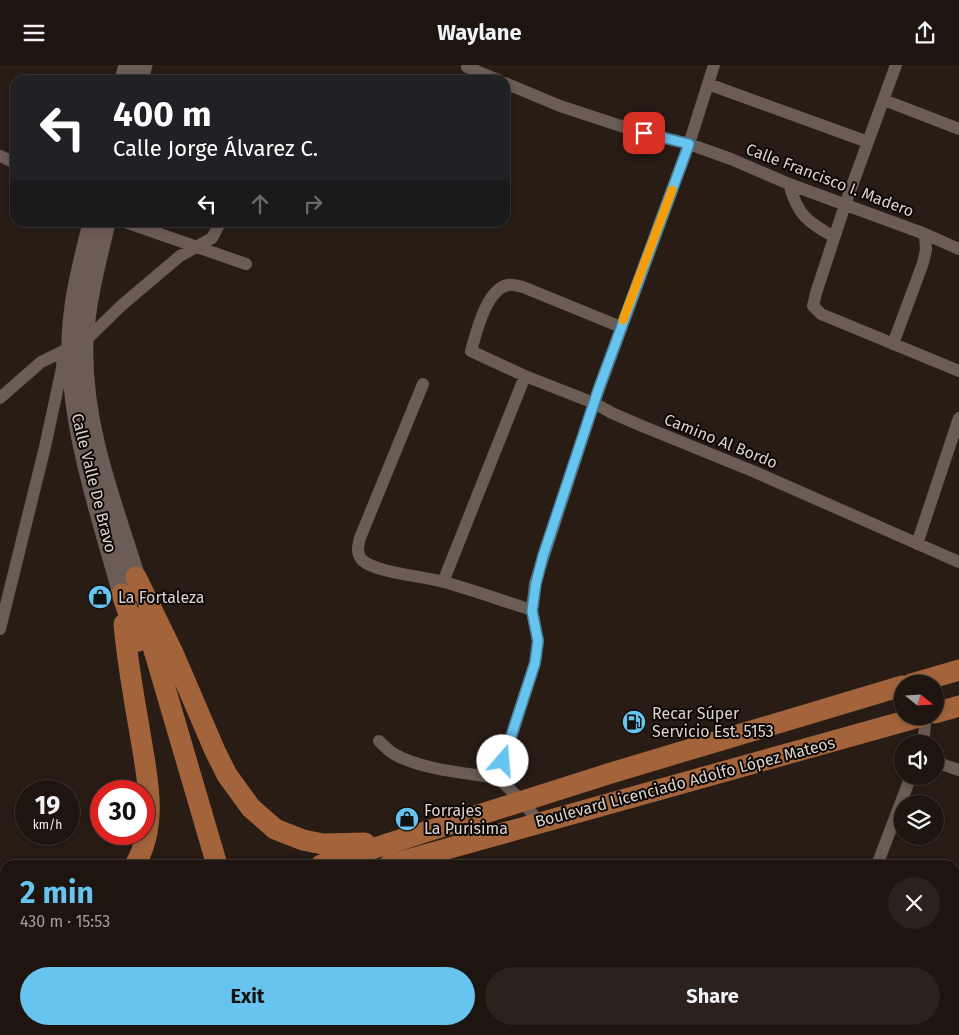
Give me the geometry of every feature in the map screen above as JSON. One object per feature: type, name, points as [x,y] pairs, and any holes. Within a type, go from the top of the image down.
[{"type":"main road","name":"Calle Valle De Bravo","points":[[91,227],[75,299],[73,347],[75,413],[82,453],[122,594]]},
{"type":"main road","name":"Calle Valle De Bravo","points":[[105,227],[87,317],[73,347],[85,375],[89,414],[96,449],[136,577]]},
{"type":"main road","points":[[136,577],[177,661],[215,751],[228,775],[251,808],[275,829],[310,841],[323,844],[394,842]]},
{"type":"main road","points":[[136,577],[146,625],[216,860]]},
{"type":"main road","points":[[122,594],[129,662],[147,774],[150,808],[148,834],[138,860]]},
{"type":"main road","points":[[122,594],[134,627],[201,860]]},
{"type":"main road","points":[[940,675],[959,669]]},
{"type":"main road","name":"Boulevard Licenciado Adolfo López Mateos","points":[[337,860],[522,801],[894,688]]},
{"type":"main road","points":[[944,710],[959,706]]},
{"type":"main road","name":"Boulevard Licenciado Adolfo López Mateos","points":[[407,860],[894,724]]},
{"type":"street","points":[[498,778],[535,663],[538,641],[532,611],[536,583],[543,556],[594,403],[689,144],[714,65]]},
{"type":"street","points":[[896,65],[845,205],[813,306],[821,314],[959,371]]},
{"type":"street","points":[[467,67],[486,75]]},
{"type":"street","points":[[708,84],[868,141]]},
{"type":"street","name":"Calle Francisco I. Madero","points":[[510,85],[560,106],[601,120],[689,144],[731,159],[790,184],[925,234],[959,249]]},
{"type":"street","points":[[884,100],[959,129]]},
{"type":"street","points":[[790,184],[793,199],[800,212],[808,221],[834,237]]},
{"type":"street","points":[[139,227],[246,263]]},
{"type":"street","points":[[0,398],[41,362],[73,347],[180,256],[212,238],[218,227]]},
{"type":"street","points":[[894,344],[923,263],[926,251],[925,234]]},
{"type":"street","name":"Camino Al Bordo","points":[[621,327],[523,287],[509,284],[495,293],[485,309],[471,351],[525,376],[594,403],[612,413],[755,472],[959,562]]},
{"type":"street","points":[[0,629],[45,447],[62,368],[73,347]]},
{"type":"street","points":[[443,582],[525,376]]},
{"type":"street","points":[[423,384],[389,464],[358,548],[362,559],[382,569],[443,582],[532,611]]},
{"type":"street","points":[[917,545],[959,418]]},
{"type":"street","points":[[379,741],[392,753],[419,763],[444,770],[498,778],[522,801],[539,823]]},
{"type":"street","points":[[944,765],[959,770]]},
{"type":"street","points":[[879,860],[908,785]]},
{"type":"slow traffic","points":[[623,320],[672,190]]},
{"type":"place","name":"La Fortaleza","points":[[100,597]]},
{"type":"place","name":"Recar Súper Servicio Est. 5153","points":[[634,722]]},
{"type":"place","name":"Forrajes La Purisima","points":[[407,819]]},
{"type":"route","points":[[503,761],[535,663],[538,641],[532,611],[536,583],[543,556],[599,388],[689,144],[644,133]]}]
